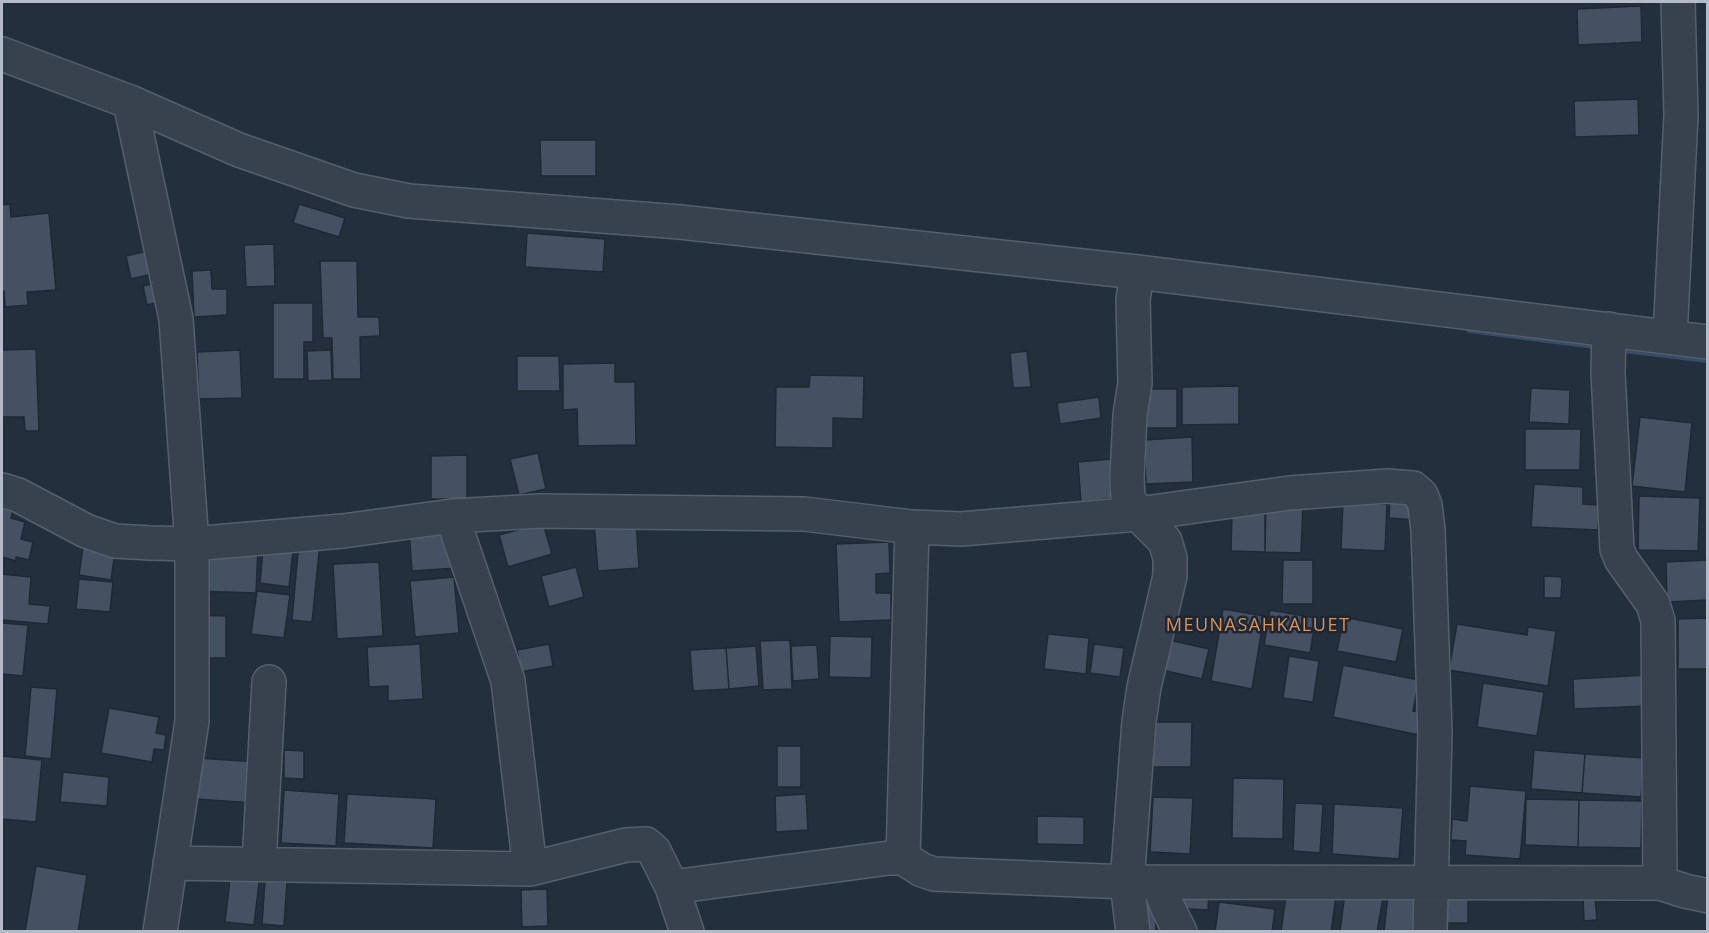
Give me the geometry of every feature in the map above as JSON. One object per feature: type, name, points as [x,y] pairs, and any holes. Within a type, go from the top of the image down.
[{"type":"street","points":[[1670,337],[1681,115],[1678,2]]},
{"type":"street","points":[[2,54],[130,102],[249,154],[354,190],[409,201],[680,222],[1135,284],[1608,344],[1670,337],[1707,342]]},
{"type":"street","points":[[130,102],[176,319],[192,544],[192,721],[160,932]]},
{"type":"street","points":[[1133,932],[1143,882],[1142,698],[1170,576],[1170,558],[1165,541],[1138,514],[1128,498],[1130,415],[1135,383],[1135,284]]},
{"type":"street","points":[[1608,344],[1617,549],[1653,604],[1658,621],[1660,883]]},
{"type":"street","points":[[2,490],[18,495],[86,531],[115,541],[192,544],[343,531],[452,516],[540,511],[804,514],[912,527],[961,529],[1138,514],[1290,493],[1387,486],[1413,488],[1421,495],[1425,505],[1428,530],[1435,732],[1430,932]]},
{"type":"street","points":[[452,516],[508,681],[530,869]]},
{"type":"street","points":[[903,858],[912,527]]},
{"type":"street","points":[[259,863],[269,682]]},
{"type":"street","points":[[170,863],[530,869],[626,845],[646,844],[654,851],[672,887],[687,932]]},
{"type":"street","points":[[672,887],[903,858],[922,870],[934,874],[1143,882],[1660,883],[1707,896]]},
{"type":"street","points":[[1143,882],[1167,906],[1180,932]]},
{"type":"building","points":[[1641,6],[1642,42],[1578,45],[1577,9]]},
{"type":"building","points":[[1638,99],[1639,135],[1575,137],[1574,101]]},
{"type":"building","points":[[540,140],[596,140],[596,176],[541,176]]},
{"type":"building","points":[[10,204],[11,217],[49,213],[56,290],[27,292],[28,305],[5,307],[4,291],[2,291],[2,205]]},
{"type":"building","points":[[299,204],[345,218],[339,237],[293,223]]},
{"type":"building","points":[[527,233],[605,239],[603,272],[525,267]]},
{"type":"building","points":[[274,244],[275,286],[246,287],[244,245]]},
{"type":"building","points":[[147,251],[152,274],[131,279],[126,256]]},
{"type":"building","points":[[320,261],[357,261],[358,317],[379,317],[380,336],[360,337],[361,379],[333,379],[332,338],[323,338]]},
{"type":"building","points":[[211,270],[212,289],[227,289],[227,315],[194,317],[192,271]]},
{"type":"building","points":[[159,282],[164,301],[147,305],[143,286]]},
{"type":"building","points":[[273,303],[313,303],[313,342],[304,342],[304,379],[273,379]]},
{"type":"building","points":[[36,349],[39,431],[25,431],[24,417],[2,417],[2,350]]},
{"type":"building","points":[[240,350],[242,398],[199,399],[197,352]]},
{"type":"building","points":[[331,350],[332,380],[308,381],[307,351]]},
{"type":"building","points":[[1027,351],[1031,387],[1013,388],[1010,353]]},
{"type":"building","points":[[517,356],[559,356],[560,391],[517,391]]},
{"type":"building","points":[[615,363],[615,382],[635,382],[636,445],[578,446],[577,409],[563,410],[563,364]]},
{"type":"building","points":[[810,375],[864,376],[863,419],[833,418],[833,448],[775,447],[776,387],[809,387]]},
{"type":"building","points":[[1239,386],[1239,424],[1182,425],[1182,387]]},
{"type":"building","points":[[1531,388],[1570,390],[1569,424],[1529,422]]},
{"type":"building","points":[[1142,389],[1177,389],[1177,428],[1142,428]]},
{"type":"building","points":[[1099,397],[1101,418],[1060,424],[1057,403]]},
{"type":"building","points":[[1640,417],[1692,423],[1685,492],[1632,486]]},
{"type":"building","points":[[1525,429],[1581,429],[1580,470],[1525,470]]},
{"type":"building","points":[[1192,437],[1193,482],[1146,484],[1144,440]]},
{"type":"building","points":[[538,453],[546,489],[519,495],[510,459]]},
{"type":"building","points":[[467,455],[467,499],[431,499],[431,456]]},
{"type":"building","points":[[1111,459],[1115,498],[1081,502],[1078,462]]},
{"type":"building","points":[[1534,484],[1583,487],[1583,504],[1599,505],[1598,530],[1531,527]]},
{"type":"building","points":[[1390,496],[1417,497],[1417,520],[1389,518]]},
{"type":"building","points":[[1639,496],[1700,498],[1698,551],[1638,550]]},
{"type":"building","points":[[1266,502],[1303,504],[1301,553],[1265,552]]},
{"type":"building","points":[[1343,502],[1387,504],[1385,551],[1341,549]]},
{"type":"building","points":[[2,506],[13,509],[11,518],[25,522],[21,539],[33,542],[29,560],[16,557],[16,561],[2,557]]},
{"type":"building","points":[[1232,513],[1265,514],[1265,552],[1231,551]]},
{"type":"building","points":[[636,519],[639,568],[598,571],[594,522]]},
{"type":"building","points":[[543,523],[552,554],[508,567],[499,535]]},
{"type":"building","points":[[454,528],[457,568],[412,571],[409,531]]},
{"type":"building","points":[[264,539],[294,542],[289,587],[260,583]]},
{"type":"building","points":[[299,541],[320,543],[312,622],[292,620]]},
{"type":"building","points":[[889,542],[890,573],[876,574],[876,593],[891,593],[891,620],[839,622],[836,544]]},
{"type":"building","points":[[83,547],[115,551],[111,580],[79,575]]},
{"type":"building","points":[[258,548],[256,593],[195,591],[196,557]]},
{"type":"building","points":[[1283,560],[1313,560],[1313,604],[1282,604]]},
{"type":"building","points":[[1708,560],[1708,600],[1667,602],[1666,562]]},
{"type":"building","points":[[379,562],[383,636],[337,639],[333,564]]},
{"type":"building","points":[[576,567],[584,597],[549,607],[541,576]]},
{"type":"building","points":[[2,574],[31,577],[29,604],[50,606],[48,624],[2,620]]},
{"type":"building","points":[[1544,576],[1562,577],[1561,598],[1544,598]]},
{"type":"building","points":[[454,577],[459,633],[415,637],[410,581]]},
{"type":"building","points":[[79,579],[113,582],[110,612],[76,609]]},
{"type":"building","points":[[257,591],[290,595],[284,638],[251,634]]},
{"type":"building","points":[[1223,609],[1264,616],[1252,689],[1211,681]]},
{"type":"building","points":[[1270,610],[1316,618],[1310,653],[1264,645]]},
{"type":"building","points":[[196,615],[226,616],[226,658],[196,658]]},
{"type":"building","points":[[1344,617],[1403,629],[1396,662],[1337,651]]},
{"type":"building","points":[[1708,618],[1708,669],[1678,669],[1678,619]]},
{"type":"building","points":[[2,623],[28,625],[23,676],[2,674]]},
{"type":"building","points":[[1457,624],[1527,635],[1528,627],[1556,631],[1548,686],[1449,670]]},
{"type":"building","points":[[1048,634],[1089,638],[1086,674],[1044,669]]},
{"type":"building","points":[[830,636],[872,637],[871,678],[829,677]]},
{"type":"building","points":[[790,640],[792,689],[763,690],[760,641]]},
{"type":"building","points":[[1169,640],[1209,649],[1202,679],[1162,670]]},
{"type":"building","points":[[420,644],[423,699],[388,701],[388,686],[369,687],[367,647]]},
{"type":"building","points":[[549,644],[553,666],[521,672],[517,650]]},
{"type":"building","points":[[1094,644],[1124,648],[1120,677],[1090,673]]},
{"type":"building","points":[[817,645],[819,679],[793,681],[791,646]]},
{"type":"building","points":[[756,646],[759,686],[729,689],[726,648]]},
{"type":"building","points":[[726,648],[729,689],[693,691],[690,650]]},
{"type":"building","points":[[1289,656],[1319,661],[1313,702],[1283,698]]},
{"type":"building","points":[[1343,665],[1419,680],[1413,711],[1423,713],[1419,735],[1333,717]]},
{"type":"building","points":[[1648,675],[1649,706],[1574,709],[1573,679]]},
{"type":"building","points":[[1483,683],[1544,692],[1537,736],[1477,727]]},
{"type":"building","points":[[31,687],[57,689],[51,759],[25,756]]},
{"type":"building","points":[[109,708],[159,717],[156,733],[166,735],[164,750],[154,749],[152,762],[101,753]]},
{"type":"building","points":[[1143,722],[1192,722],[1191,767],[1143,767]]},
{"type":"building","points":[[777,746],[801,746],[801,787],[777,787]]},
{"type":"building","points":[[284,750],[304,751],[304,779],[284,778]]},
{"type":"building","points":[[1534,750],[1585,754],[1582,793],[1531,789]]},
{"type":"building","points":[[1585,754],[1644,758],[1641,797],[1582,793]]},
{"type":"building","points":[[2,756],[42,760],[36,822],[2,819]]},
{"type":"building","points":[[197,758],[258,762],[255,803],[195,799]]},
{"type":"building","points":[[63,772],[109,777],[107,806],[60,802]]},
{"type":"building","points":[[1233,778],[1284,779],[1283,839],[1232,838]]},
{"type":"building","points":[[1470,786],[1526,791],[1520,859],[1465,855],[1466,841],[1451,840],[1452,819],[1467,821]]},
{"type":"building","points":[[284,790],[339,794],[336,846],[281,843]]},
{"type":"building","points":[[347,794],[436,799],[433,848],[344,843]]},
{"type":"building","points":[[806,794],[808,830],[776,832],[775,796]]},
{"type":"building","points":[[1153,797],[1193,798],[1190,854],[1150,852]]},
{"type":"building","points":[[1526,799],[1579,800],[1578,847],[1525,845]]},
{"type":"building","points":[[1579,800],[1642,801],[1641,848],[1578,847]]},
{"type":"building","points":[[1295,803],[1323,804],[1320,853],[1293,851]]},
{"type":"building","points":[[1334,804],[1403,808],[1399,859],[1332,854]]},
{"type":"building","points":[[1037,816],[1084,817],[1084,845],[1037,844]]},
{"type":"building","points":[[36,866],[87,875],[78,932],[25,932]]},
{"type":"building","points":[[231,871],[260,874],[254,925],[225,922]]},
{"type":"building","points":[[265,881],[287,882],[284,926],[262,924]]},
{"type":"building","points":[[1346,885],[1384,892],[1377,932],[1340,932]]},
{"type":"building","points":[[1171,886],[1209,889],[1208,910],[1170,908]]},
{"type":"building","points":[[1442,886],[1468,886],[1468,923],[1442,923]]},
{"type":"building","points":[[547,889],[548,926],[522,927],[521,890]]},
{"type":"building","points":[[1287,889],[1336,896],[1331,932],[1281,932]]},
{"type":"building","points":[[1154,890],[1156,931],[1139,932],[1137,891]]},
{"type":"building","points":[[1388,895],[1427,900],[1423,932],[1384,932]]},
{"type":"building","points":[[1583,898],[1595,898],[1597,920],[1584,921]]},
{"type":"building","points":[[1219,902],[1275,909],[1272,932],[1215,932]]},
{"type":"waterway","points":[[1470,329],[1603,346]]},
{"type":"waterway","points":[[1616,348],[1708,359]]},
{"type":"district","name":"MEUNASAHKALUET","points":[[1258,626]]}]
